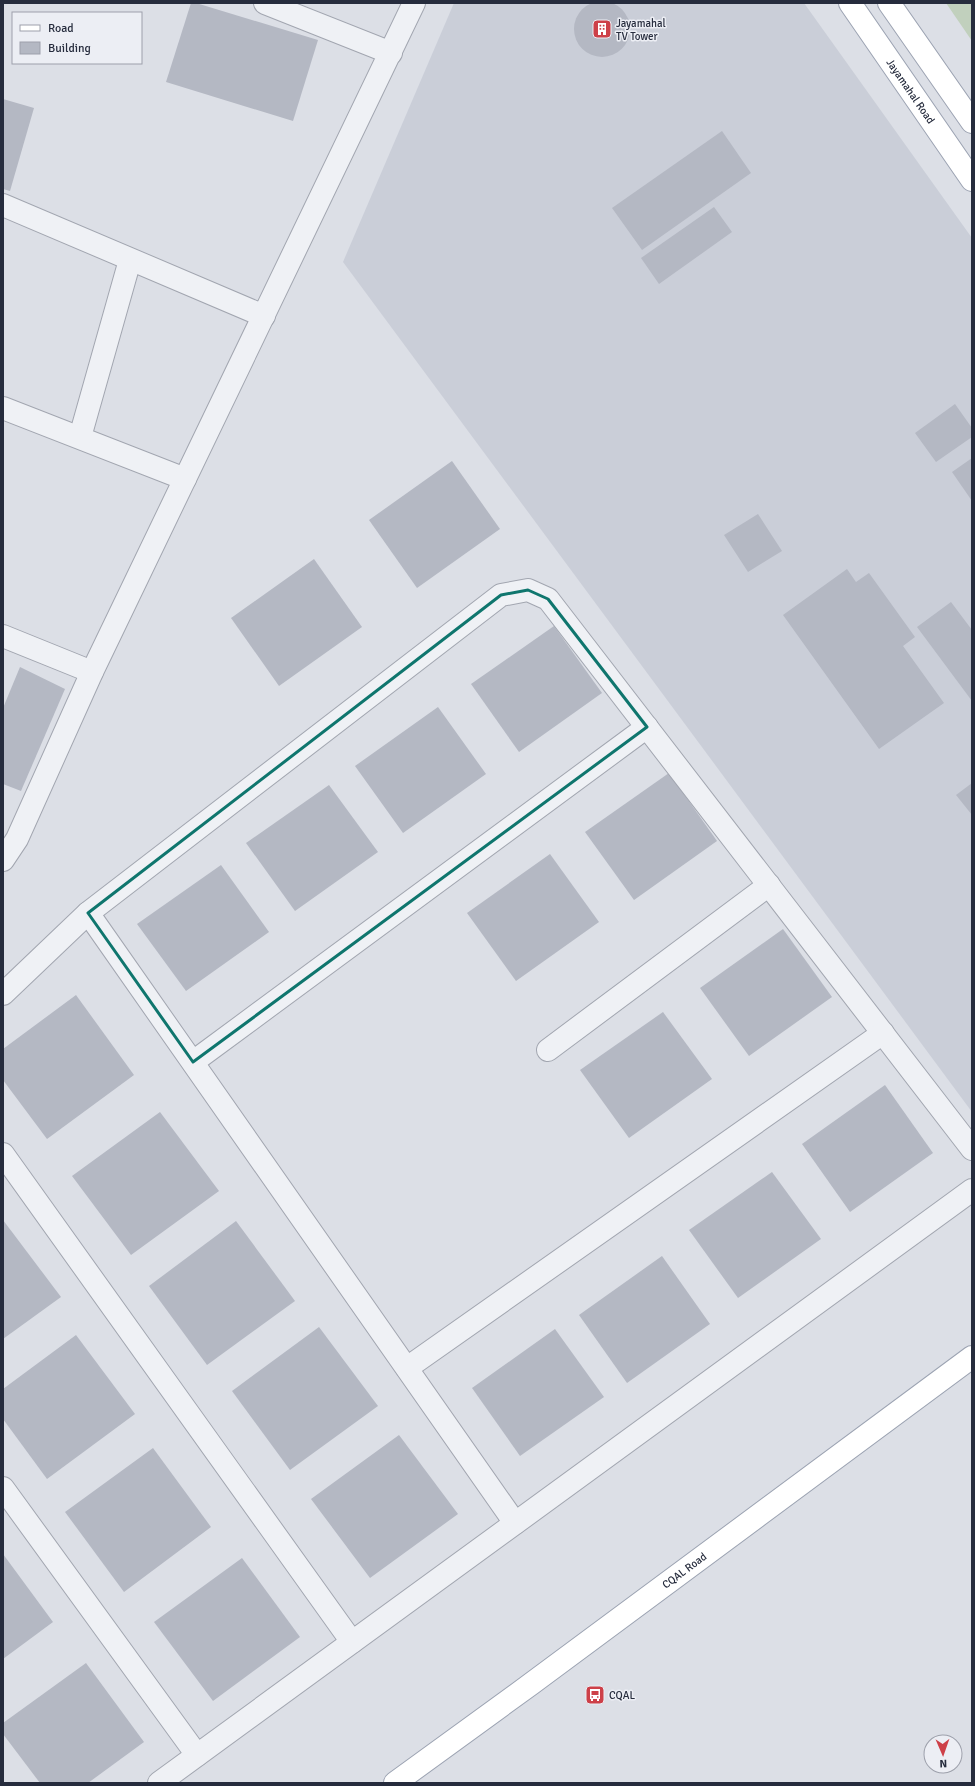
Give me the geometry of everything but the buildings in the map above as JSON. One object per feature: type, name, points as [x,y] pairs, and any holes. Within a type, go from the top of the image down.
[{"type":"main road","name":"Jayamahal Road","points":[[850,3],[972,180]]},
{"type":"main road","points":[[889,3],[972,122]]},
{"type":"main road","name":"CQAL Road","points":[[399,1782],[972,1357]]},
{"type":"street","points":[[265,3],[391,53]]},
{"type":"street","points":[[3,860],[10,837],[92,672],[414,3]]},
{"type":"street","points":[[3,205],[264,316]]},
{"type":"street","points":[[80,438],[130,260]]},
{"type":"street","points":[[3,408],[185,479]]},
{"type":"street","points":[[3,994],[88,913],[501,595],[528,590],[548,599],[972,1149]]},
{"type":"street","points":[[3,636],[92,672]]},
{"type":"street","points":[[192,1062],[647,727]]},
{"type":"street","points":[[548,1050],[769,885]]},
{"type":"street","points":[[88,913],[515,1523]]},
{"type":"street","points":[[407,1368],[883,1034]]},
{"type":"street","points":[[3,1154],[352,1642]]},
{"type":"street","points":[[159,1783],[972,1190]]},
{"type":"street","points":[[3,1488],[197,1755]]},
{"type":"highlighted area","points":[[528,590],[548,599],[647,727],[193,1062],[88,913],[501,595]]},
{"type":"shaded area","points":[[454,3],[804,3],[972,238],[972,1112],[343,262]]},
{"type":"green space","points":[[946,3],[972,3],[972,41]]},
{"type":"place","name":"Jayamahal TV Tower","points":[[602,29]]},
{"type":"place","name":"CQAL","points":[[595,1695]]}]
